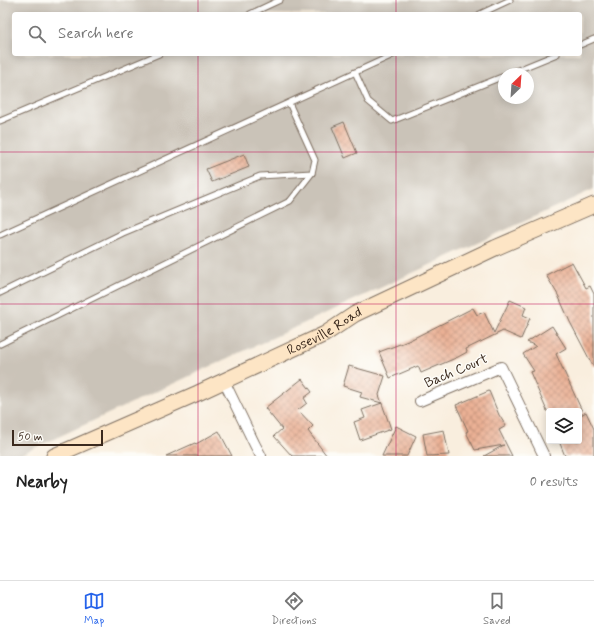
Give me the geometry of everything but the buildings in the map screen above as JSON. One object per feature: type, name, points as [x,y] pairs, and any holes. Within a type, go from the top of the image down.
[{"type":"main road","name":"Roseville Road","points":[[54,456],[224,381],[325,334],[355,314],[495,248],[594,205]]},
{"type":"street","name":"Bach Court","points":[[420,401],[501,367],[544,456]]},
{"type":"street","points":[[224,381],[261,456]]},
{"type":"lane","points":[[254,12],[280,0]]},
{"type":"lane","points":[[484,12],[510,0]]},
{"type":"lane","points":[[582,44],[594,39]]},
{"type":"lane","points":[[0,121],[154,56]]},
{"type":"lane","points":[[0,235],[391,56]]},
{"type":"lane","points":[[523,68],[552,56]]},
{"type":"lane","points":[[355,72],[368,101],[392,121],[498,78]]},
{"type":"lane","points":[[0,344],[290,201],[312,173],[316,160],[289,103]]},
{"type":"lane","points":[[0,293],[123,233],[260,176],[312,173]]},
{"type":"shaded area","points":[[0,0],[594,0],[594,189],[17,456],[0,456]]}]
